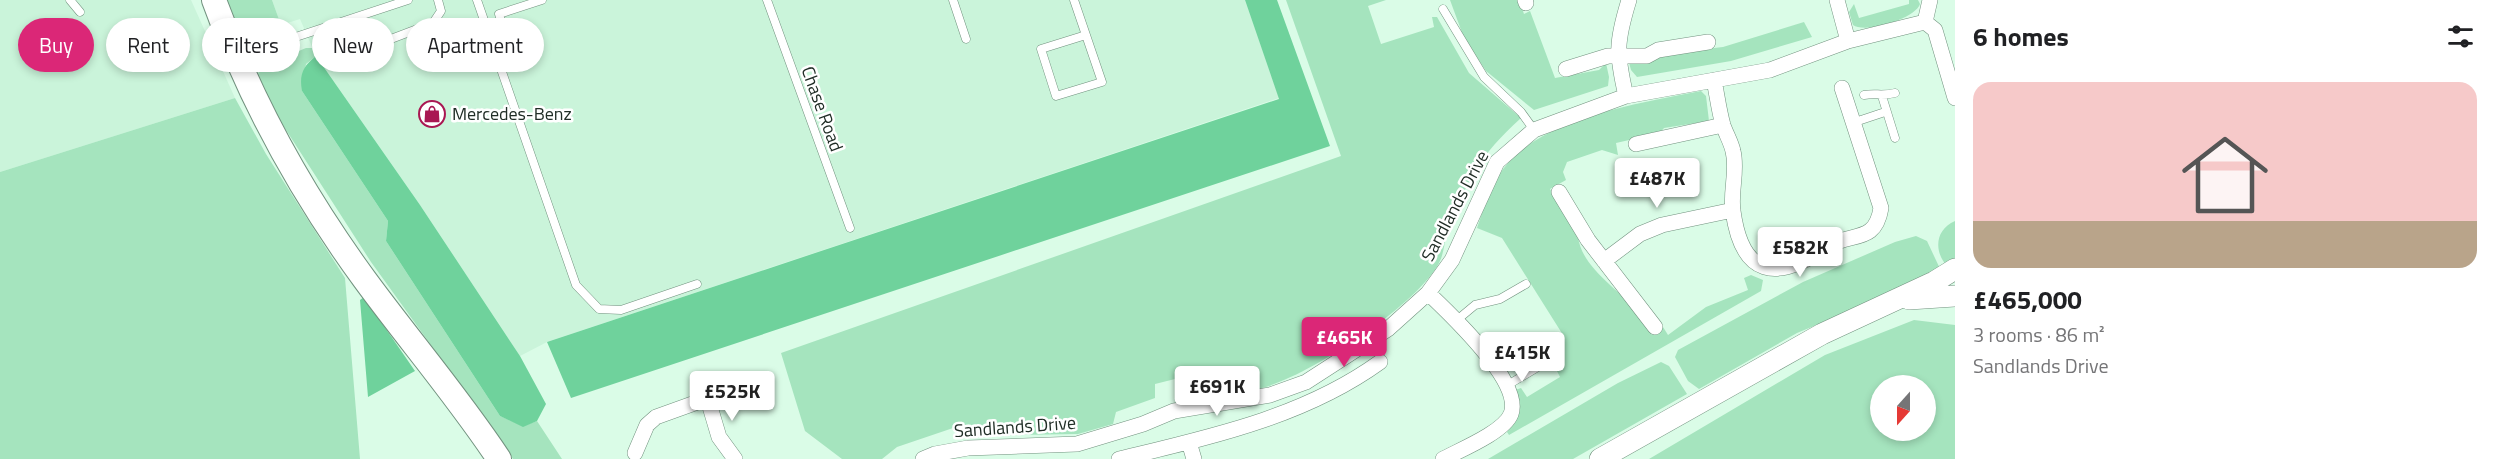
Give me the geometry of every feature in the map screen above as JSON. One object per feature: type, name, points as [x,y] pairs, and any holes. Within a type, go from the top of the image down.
[{"type":"main road","points":[[214,0],[220,18]]},
{"type":"main road","points":[[242,72],[284,153],[358,270],[473,420],[500,459]]},
{"type":"main road","points":[[1600,459],[1822,334],[1899,299],[1955,269]]},
{"type":"main road","points":[[1899,299],[1955,296]]},
{"type":"street","points":[[1626,96],[1617,56],[1618,33],[1629,0]]},
{"type":"street","points":[[1930,0],[1925,22],[1935,30],[1955,98]]},
{"type":"street","points":[[1841,1],[1848,41]]},
{"type":"street","name":"Sandlands Drive","points":[[923,459],[934,454],[968,448],[1077,444],[1143,424],[1174,411],[1270,395],[1306,381],[1388,329],[1428,292],[1452,260],[1497,162],[1534,130],[1626,96],[1770,70],[1848,41],[1925,22]]},
{"type":"street","points":[[1566,69],[1617,56],[1647,56],[1658,50],[1708,42]]},
{"type":"street","points":[[1714,80],[1723,125],[1733,151],[1733,210],[1748,257],[1756,266],[1768,270],[1778,269],[1816,255],[1836,241],[1858,237],[1872,230],[1879,222],[1881,208],[1855,122],[1842,88]]},
{"type":"street","points":[[1636,144],[1723,125]]},
{"type":"street","points":[[1559,192],[1604,261],[1654,327]]},
{"type":"street","points":[[1604,261],[1640,234],[1662,225],[1733,210]]},
{"type":"street","points":[[1428,292],[1457,320],[1493,365],[1512,400],[1511,414],[1501,427],[1443,459]]},
{"type":"street","points":[[1119,459],[1303,412],[1351,383],[1380,362]]},
{"type":"street","points":[[635,453],[647,425],[656,417],[756,381]]},
{"type":"street","points":[[708,400],[719,437],[735,459]]},
{"type":"street","points":[[1189,442],[1194,459]]},
{"type":"lane","points":[[70,0],[80,12]]},
{"type":"lane","points":[[300,35],[408,0]]},
{"type":"lane","points":[[394,38],[433,24],[441,11],[438,0]]},
{"type":"lane","points":[[477,0],[484,18]]},
{"type":"lane","points":[[500,18],[499,14],[542,0]]},
{"type":"lane","name":"Chase Road","points":[[767,0],[850,228]]},
{"type":"lane","points":[[953,0],[966,39]]},
{"type":"lane","points":[[1074,0],[1086,35],[1102,82],[1056,96],[1041,49],[1086,35]]},
{"type":"lane","points":[[1443,9],[1460,41],[1484,77],[1521,112],[1534,130]]},
{"type":"lane","points":[[502,72],[576,285],[598,309],[621,310],[697,284]]},
{"type":"lane","points":[[1864,95],[1874,93],[1882,96],[1895,93]]},
{"type":"lane","points":[[1882,96],[1885,112],[1895,138]]},
{"type":"lane","points":[[1855,122],[1885,112]]},
{"type":"lane","points":[[1457,320],[1475,305],[1500,299],[1526,284]]},
{"type":"lane","points":[[1506,386],[1554,358]]},
{"type":"shaded area","points":[[0,0],[191,0],[202,24],[202,72],[223,72],[235,98],[0,172]]},
{"type":"shaded area","points":[[224,0],[272,0],[278,18],[232,18]]},
{"type":"shaded area","points":[[272,0],[1245,0],[1279,98],[547,342],[520,356],[420,205],[327,72],[394,72],[394,18],[312,18],[312,47],[300,18],[278,18]]},
{"type":"shaded area","points":[[1286,0],[1386,0],[1368,6],[1381,44],[1434,27],[1432,17],[1437,17],[1469,73],[1521,118],[1484,157],[1468,183],[1439,263],[1427,280],[1408,299],[1333,355],[1282,381],[1249,390],[1222,384],[1182,390],[1175,379],[1155,384],[1155,398],[1116,412],[1113,424],[1078,434],[967,436],[956,427],[897,447],[882,459],[842,459],[805,431],[781,353],[1341,156]]},
{"type":"shaded area","points":[[1450,0],[1519,0],[1524,14],[1530,11],[1555,78],[1599,70],[1606,63],[1608,86],[1534,110],[1486,71],[1464,38]]},
{"type":"shaded area","points":[[1909,0],[1918,0],[1920,4],[1916,10],[1900,20],[1868,28],[1853,25],[1849,12],[1854,4],[1859,18],[1909,4]]},
{"type":"shaded area","points":[[1804,22],[1812,37],[1731,61],[1637,77],[1631,70],[1628,59],[1635,63],[1650,63],[1661,54],[1723,47]]},
{"type":"shaded area","points":[[312,48],[312,59],[306,64],[302,91],[388,221],[386,241],[500,416],[523,426],[537,421],[562,459],[513,459],[371,262],[268,102],[258,80],[259,72],[300,72],[300,50]]},
{"type":"shaded area","points":[[1701,91],[1706,96],[1709,121],[1664,128],[1660,133],[1616,143],[1618,155],[1602,150],[1567,162],[1563,172],[1566,180],[1550,189],[1578,237],[1586,258],[1593,268],[1629,302],[1652,335],[1663,327],[1668,335],[1706,307],[1748,290],[1744,278],[1751,275],[1763,280],[1761,291],[1509,435],[1507,432],[1518,412],[1515,390],[1521,388],[1527,397],[1560,377],[1555,367],[1563,361],[1557,351],[1561,349],[1563,335],[1502,238],[1477,228],[1498,177],[1509,162],[1527,146],[1572,122],[1625,107]]},
{"type":"shaded area","points":[[235,98],[266,154],[345,278],[360,459],[0,459],[0,172]]},
{"type":"shaded area","points":[[1955,221],[1955,261],[1948,267],[1940,255],[1938,242],[1943,230]]},
{"type":"shaded area","points":[[1916,236],[1927,241],[1942,273],[1797,333],[1699,389],[1688,381],[1675,357],[1678,350],[1803,282],[1895,242]]},
{"type":"shaded area","points":[[1914,320],[1955,325],[1955,459],[1649,459],[1825,355]]},
{"type":"shaded area","points":[[1661,362],[1669,366],[1687,394],[1573,459],[1488,459],[1618,383]]},
{"type":"green space","points":[[1245,0],[1277,0],[1330,146],[571,398],[547,342],[1279,99]]},
{"type":"green space","points":[[312,60],[312,72],[327,72],[420,205],[520,356],[546,404],[537,421],[523,427],[500,416],[386,241],[388,221],[302,91],[301,80],[308,63]]},
{"type":"green space","points":[[364,297],[415,371],[368,397],[360,300]]},
{"type":"place","name":"Mercedes-Benz","points":[[432,114]]}]
